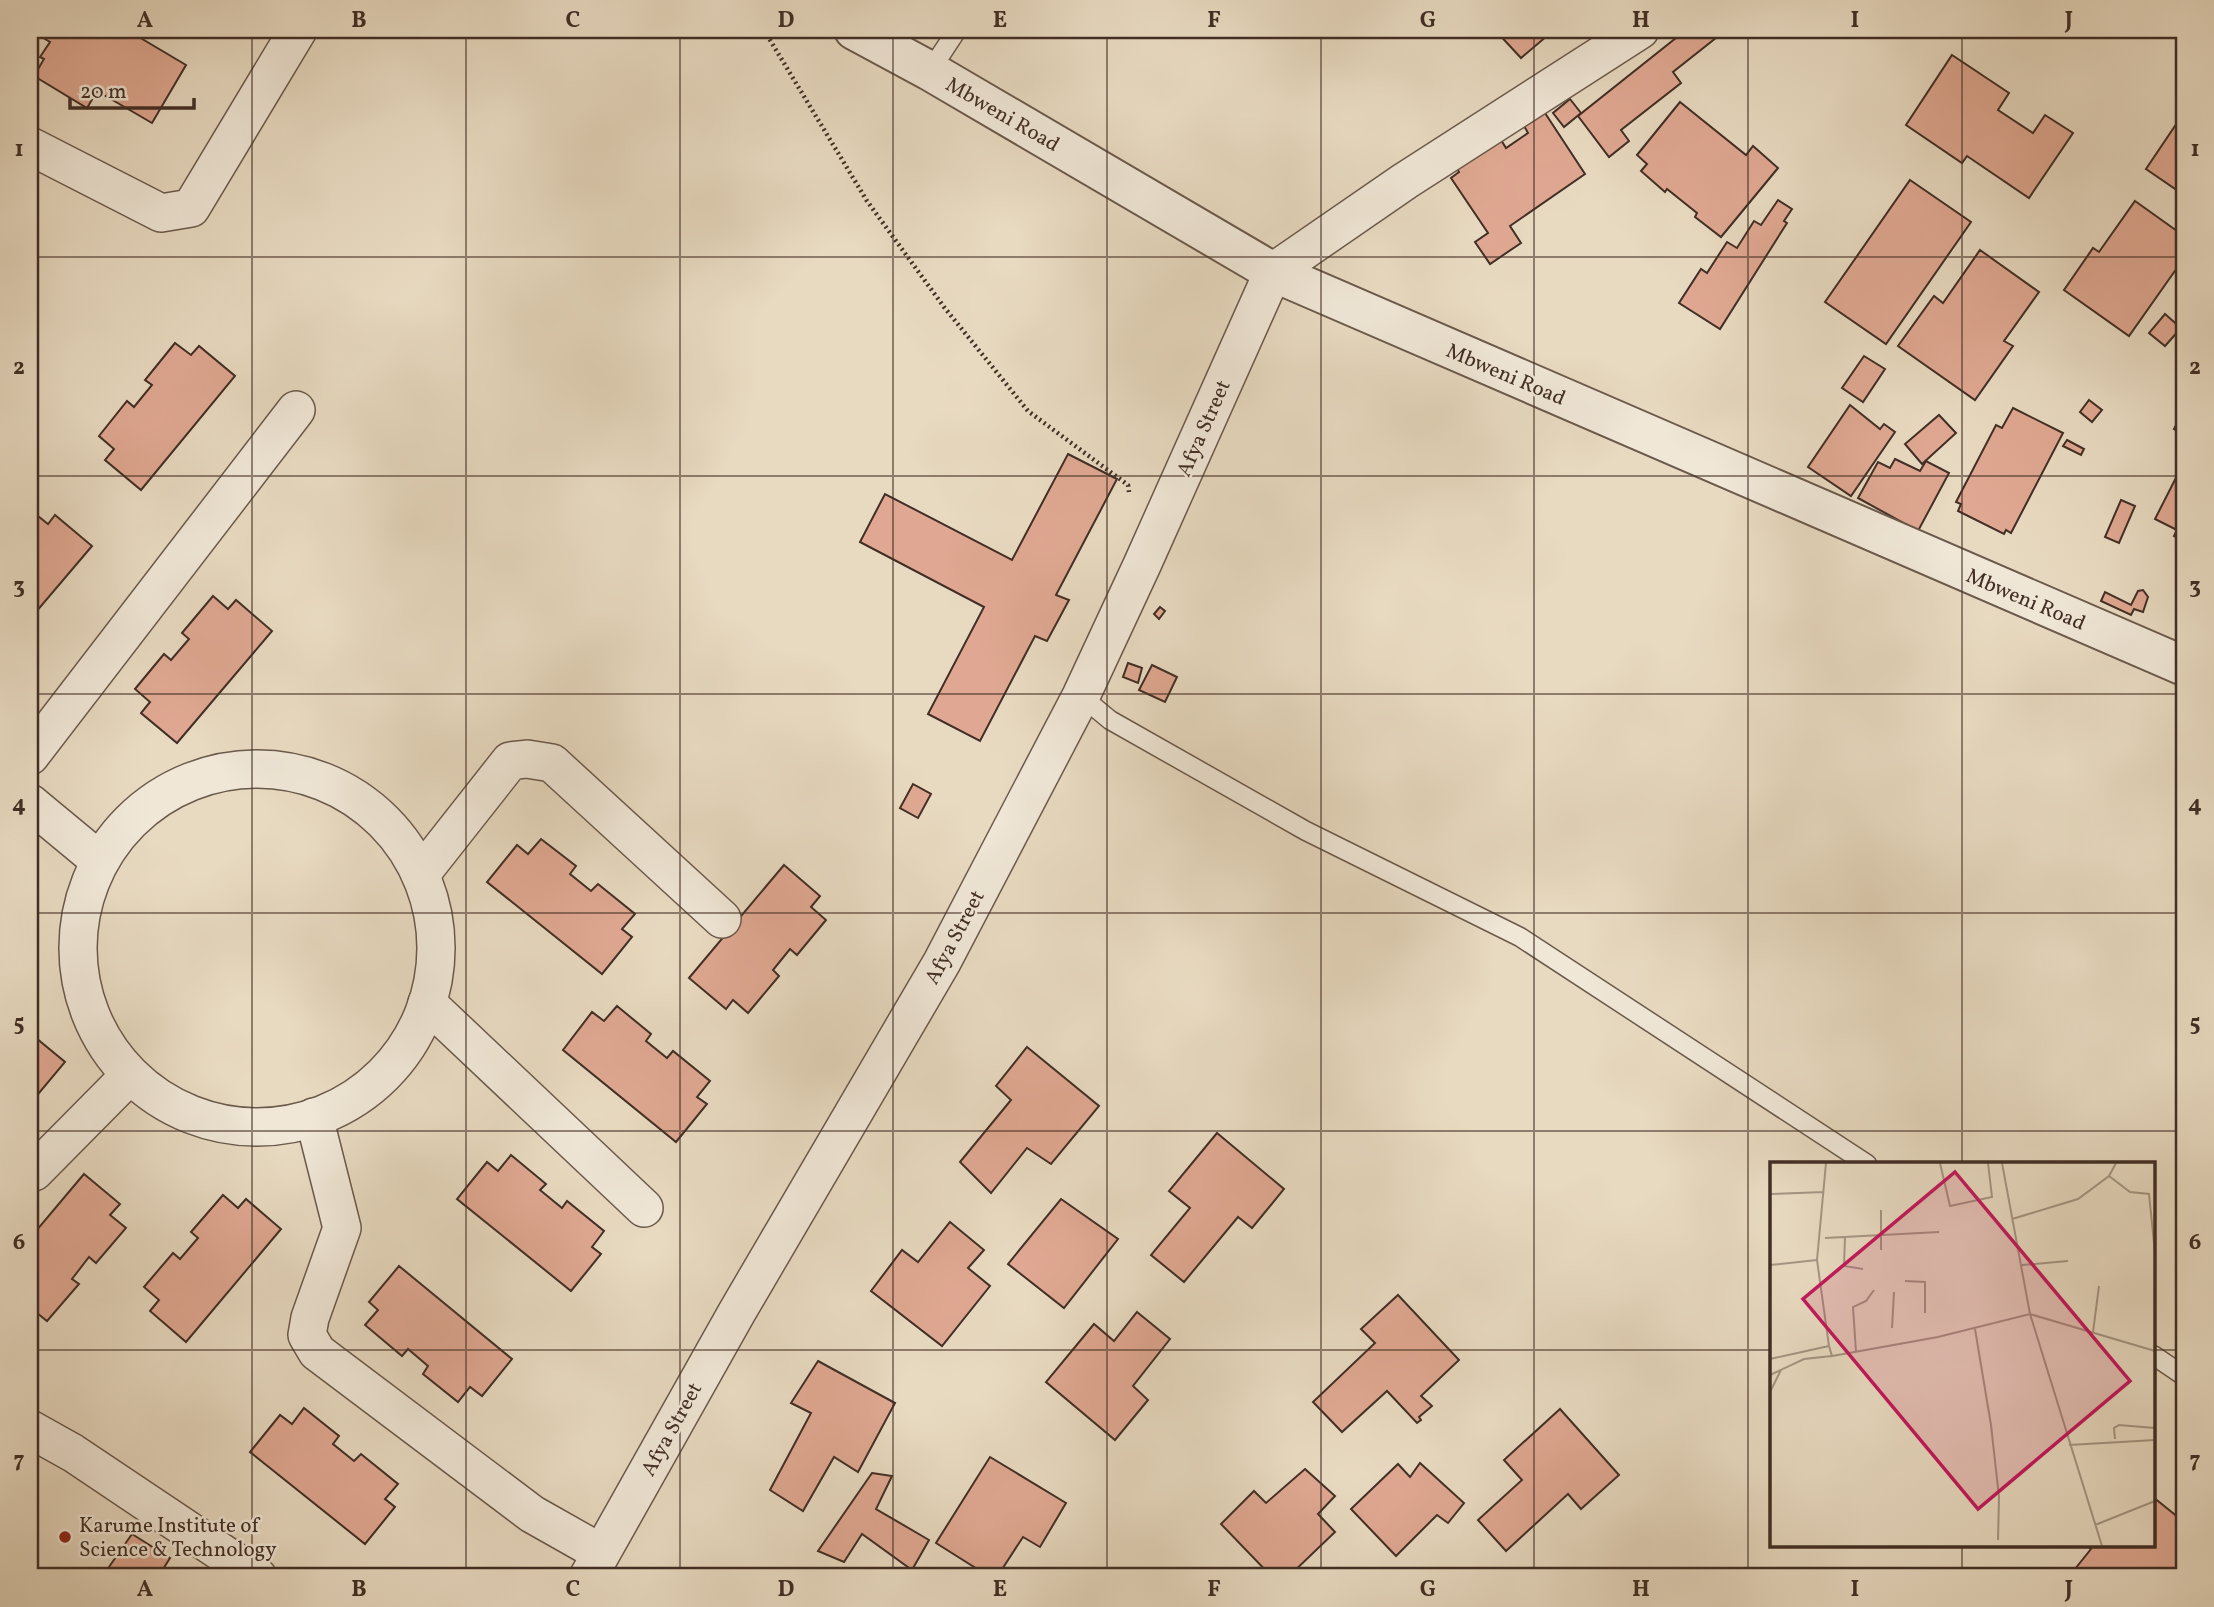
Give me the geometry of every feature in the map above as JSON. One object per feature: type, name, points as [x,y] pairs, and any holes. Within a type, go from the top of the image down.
[{"type":"street","points":[[30,146],[160,213],[191,208],[298,30]]},
{"type":"street","name":"Mbweni Road","points":[[854,30],[930,71],[1273,272],[2184,666]]},
{"type":"street","points":[[1273,272],[1405,181],[1640,30]]},
{"type":"street","name":"Afya Street","points":[[595,1565],[737,1312],[942,962],[1081,696],[1273,272]]},
{"type":"street","points":[[30,756],[296,410]]},
{"type":"street","points":[[421,874],[510,761],[527,759],[552,763],[722,919]]},
{"type":"street","points":[[266,768],[298,773],[330,783],[359,799],[398,837],[421,874],[431,906],[436,938],[434,971],[427,1003],[413,1034],[395,1061],[371,1085],[344,1103],[314,1117],[282,1125],[260,1126],[216,1122],[184,1112],[156,1096],[130,1074],[109,1049],[93,1021],[83,990],[78,957],[79,924],[87,892],[100,861],[120,834],[143,810],[170,791],[200,778],[233,770],[266,768]]},
{"type":"street","points":[[30,803],[100,861]]},
{"type":"street","points":[[427,1003],[644,1208]]},
{"type":"street","points":[[30,1173],[34,1172],[130,1074]]},
{"type":"street","points":[[314,1117],[342,1228],[310,1318],[307,1335],[317,1352],[533,1514],[595,1565]]},
{"type":"street","points":[[30,1429],[73,1453],[258,1577]]},
{"type":"lane","points":[[930,71],[957,30]]},
{"type":"lane","points":[[1081,696],[1110,720],[1306,831],[1520,937],[1864,1162]]},
{"type":"lane","points":[[2154,1356],[2184,1376]]},
{"type":"path","points":[[764,30],[867,201],[944,307],[1028,411],[1128,485],[1130,499]]},
{"type":"building","points":[[30,30],[127,30],[186,65],[152,123],[97,91],[87,108],[34,76],[44,59],[40,57],[50,42]]},
{"type":"building","points":[[1495,30],[1554,30],[1521,58]]},
{"type":"building","points":[[1686,30],[1726,30],[1673,72],[1681,83],[1621,130],[1629,141],[1609,157],[1578,116]]},
{"type":"building","points":[[1952,55],[2009,93],[1998,110],[2033,133],[2045,115],[2073,133],[2029,198],[1967,156],[1962,163],[1906,125]]},
{"type":"building","points":[[1570,99],[1581,113],[1564,127],[1553,113]]},
{"type":"building","points":[[1680,102],[1746,155],[1753,146],[1778,168],[1721,237],[1695,217],[1697,213],[1667,189],[1665,192],[1641,171],[1647,164],[1637,155]]},
{"type":"building","points":[[1543,110],[1585,174],[1510,226],[1521,243],[1490,264],[1475,242],[1488,233],[1451,178],[1459,172],[1457,169],[1501,140],[1506,148],[1528,133],[1523,124]]},
{"type":"building","points":[[2184,114],[2184,195],[2146,169]]},
{"type":"building","points":[[1910,180],[1971,222],[1886,344],[1825,302]]},
{"type":"building","points":[[1778,200],[1792,209],[1784,221],[1787,223],[1720,329],[1679,303],[1701,269],[1707,273],[1727,242],[1737,248],[1754,221],[1761,225]]},
{"type":"building","points":[[2135,201],[2184,236],[2184,258],[2129,336],[2064,290],[2093,248],[2099,252]]},
{"type":"building","points":[[1980,250],[2039,292],[2004,341],[2013,346],[1975,400],[1898,346],[1934,296],[1943,303]]},
{"type":"building","points":[[2165,314],[2181,328],[2165,346],[2149,333]]},
{"type":"building","points":[[175,343],[191,355],[199,346],[235,376],[141,490],[105,460],[114,449],[99,436],[127,401],[134,407],[152,385],[145,380]]},
{"type":"building","points":[[1864,356],[1885,369],[1863,402],[1842,388]]},
{"type":"building","points":[[2089,400],[2102,410],[2092,422],[2080,412]]},
{"type":"building","points":[[1850,405],[1880,429],[1884,424],[1895,432],[1851,496],[1808,467]]},
{"type":"building","points":[[2013,408],[2063,433],[2011,533],[2006,530],[2004,534],[1958,511],[1961,504],[1956,502],[1996,425],[2002,428]]},
{"type":"building","points":[[2184,409],[2184,435],[2174,429]]},
{"type":"building","points":[[1939,415],[1956,433],[1922,464],[1905,444]]},
{"type":"building","points":[[2067,440],[2084,449],[2081,455],[2063,446]]},
{"type":"building","points":[[1068,454],[1117,479],[1056,595],[1069,600],[1047,641],[1035,636],[980,741],[928,714],[984,607],[860,542],[885,494],[1012,560]]},
{"type":"building","points":[[1895,459],[1920,471],[1926,461],[1949,473],[1918,531],[1858,498],[1878,462],[1890,468]]},
{"type":"building","points":[[2184,462],[2184,547],[2180,545],[2183,541],[2174,536],[2177,530],[2155,519]]},
{"type":"building","points":[[2121,500],[2135,506],[2119,543],[2105,537]]},
{"type":"building","points":[[33,512],[48,524],[55,515],[92,546],[30,619],[30,515]]},
{"type":"building","points":[[2143,590],[2148,597],[2143,612],[2134,609],[2131,615],[2101,601],[2105,592],[2131,605],[2138,591]]},
{"type":"building","points":[[213,596],[228,609],[236,600],[272,631],[177,743],[141,713],[150,702],[135,689],[164,654],[171,660],[189,639],[182,633]]},
{"type":"building","points":[[1160,607],[1165,611],[1159,619],[1154,614]]},
{"type":"building","points":[[1128,663],[1142,668],[1138,683],[1123,677]]},
{"type":"building","points":[[1152,665],[1177,677],[1165,702],[1139,690]]},
{"type":"building","points":[[913,784],[931,794],[918,818],[900,808]]},
{"type":"building","points":[[541,839],[576,866],[570,874],[591,891],[598,884],[635,914],[622,929],[632,937],[602,974],[487,882],[517,845],[528,854]]},
{"type":"building","points":[[784,865],[820,896],[811,907],[826,920],[797,955],[790,949],[773,970],[779,976],[748,1013],[733,1000],[726,1009],[689,978]]},
{"type":"building","points":[[617,1006],[651,1034],[646,1041],[667,1058],[673,1051],[710,1081],[697,1097],[707,1104],[676,1142],[563,1050],[592,1012],[604,1021]]},
{"type":"building","points":[[30,1033],[65,1062],[34,1099],[30,1095]]},
{"type":"building","points":[[1027,1047],[1099,1106],[1051,1164],[1027,1148],[991,1193],[960,1162],[1011,1100],[996,1086]]},
{"type":"building","points":[[1217,1133],[1284,1189],[1252,1228],[1238,1217],[1184,1282],[1151,1255],[1190,1208],[1169,1191]]},
{"type":"building","points":[[511,1155],[546,1184],[540,1190],[562,1208],[567,1201],[604,1231],[592,1247],[601,1254],[571,1291],[457,1199],[487,1162],[498,1171]]},
{"type":"building","points":[[84,1174],[120,1204],[110,1215],[126,1228],[96,1263],[89,1257],[72,1279],[79,1284],[47,1321],[32,1309],[30,1311],[30,1238]]},
{"type":"building","points":[[223,1195],[238,1208],[246,1199],[281,1229],[186,1342],[150,1311],[159,1300],[144,1287],[173,1253],[180,1259],[198,1238],[191,1232]]},
{"type":"building","points":[[1061,1199],[1118,1239],[1064,1308],[1008,1264]]},
{"type":"building","points":[[950,1222],[984,1250],[968,1268],[990,1286],[942,1346],[871,1291],[902,1250],[918,1262]]},
{"type":"building","points":[[399,1266],[512,1359],[482,1396],[470,1387],[458,1402],[423,1374],[428,1366],[408,1349],[402,1356],[365,1325],[378,1310],[369,1302]]},
{"type":"building","points":[[1398,1295],[1459,1360],[1421,1396],[1432,1406],[1419,1417],[1421,1420],[1417,1423],[1387,1391],[1342,1432],[1313,1402],[1375,1343],[1361,1329]]},
{"type":"building","points":[[1137,1312],[1170,1339],[1133,1386],[1148,1400],[1115,1440],[1046,1382],[1094,1324],[1114,1341]]},
{"type":"building","points":[[818,1361],[895,1403],[858,1472],[834,1457],[803,1511],[770,1490],[811,1413],[791,1403]]},
{"type":"building","points":[[304,1408],[339,1436],[333,1444],[354,1461],[361,1454],[398,1484],[385,1499],[395,1507],[365,1544],[250,1452],[280,1415],[292,1424]]},
{"type":"building","points":[[1560,1409],[1619,1475],[1581,1509],[1568,1494],[1506,1551],[1478,1520],[1522,1480],[1504,1460]]},
{"type":"building","points":[[990,1457],[1066,1503],[1040,1547],[1023,1537],[997,1577],[990,1577],[936,1543]]},
{"type":"building","points":[[1420,1463],[1464,1503],[1448,1523],[1437,1515],[1396,1556],[1351,1509],[1398,1464],[1410,1477]]},
{"type":"building","points":[[1305,1469],[1335,1496],[1318,1514],[1335,1532],[1288,1577],[1272,1577],[1221,1524],[1254,1491],[1266,1503]]},
{"type":"building","points":[[872,1473],[892,1476],[876,1509],[929,1540],[912,1570],[862,1534],[844,1562],[818,1551]]},
{"type":"building","points":[[2154,1498],[2184,1522],[2184,1577],[2075,1577],[2071,1574],[2091,1549],[2154,1548]]},
{"type":"building","points":[[132,1534],[170,1558],[158,1577],[147,1577],[138,1571],[134,1577],[102,1577]]},
{"type":"place","name":"Karume Institute of Science & Technology","points":[[65,1537]]}]
